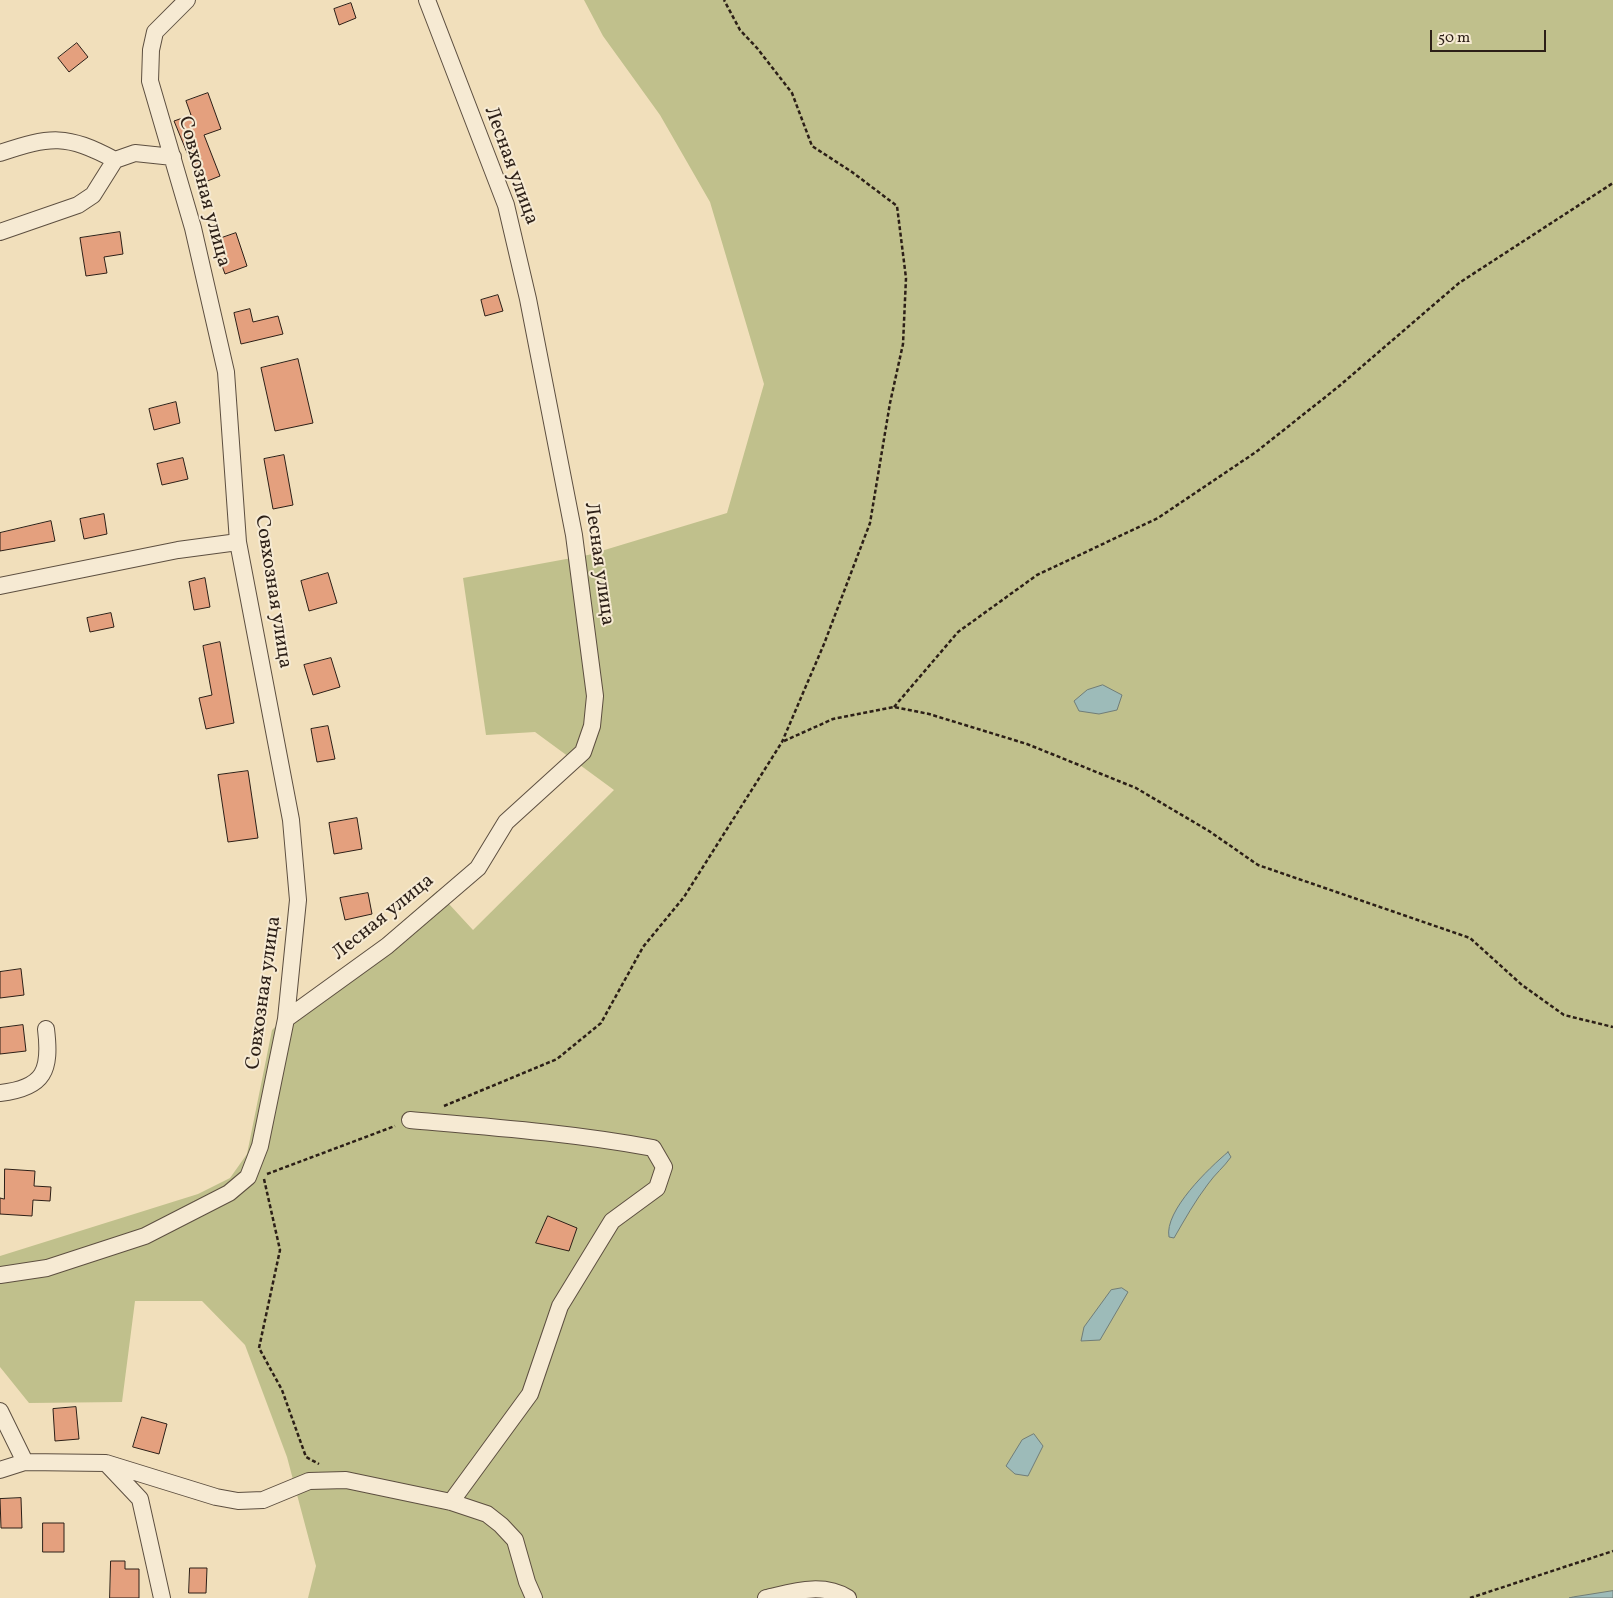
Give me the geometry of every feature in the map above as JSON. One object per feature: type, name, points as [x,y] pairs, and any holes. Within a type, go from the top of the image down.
[{"type":"street","name":"Совхозная улица","points":[[0,1275],[47,1268],[145,1236],[229,1193],[248,1176],[262,1137],[286,1018],[298,900],[291,820],[238,542],[226,372],[193,228],[150,81],[149,65],[155,32],[186,0]]},
{"type":"street","name":"Лесная улица","points":[[286,1018],[387,946],[478,868],[506,822],[583,752],[592,726],[595,696],[574,535],[528,299],[506,205],[459,88],[427,0]]},
{"type":"street","points":[[0,153],[35,142],[62,140],[87,145],[115,160]]},
{"type":"street","points":[[0,232],[78,205],[86,200],[93,195],[115,160],[135,153],[173,158]]},
{"type":"street","points":[[0,586],[178,550],[238,542]]},
{"type":"street","points":[[0,1094],[34,1084],[44,1074],[49,1054],[46,1029]]},
{"type":"street","points":[[410,1120],[528,1130],[628,1143],[653,1148],[664,1167],[657,1188],[612,1221],[560,1306],[530,1394],[451,1502]]},
{"type":"street","points":[[0,1411],[25,1462]]},
{"type":"street","points":[[0,1470],[25,1462],[106,1463],[238,1501],[263,1500],[309,1481],[346,1480],[451,1502],[487,1514],[502,1525],[515,1540],[527,1582],[534,1598]]},
{"type":"street","points":[[106,1463],[140,1499],[162,1598]]},
{"type":"street","points":[[766,1598],[819,1589],[838,1592],[848,1598]]},
{"type":"path","points":[[443,1107],[557,1059],[601,1023],[643,947],[684,897],[782,742],[824,644],[870,523],[890,403],[903,344],[906,278],[897,206],[812,146],[792,93],[757,48],[740,30],[724,0]]},
{"type":"path","points":[[894,707],[958,632],[1037,576],[1158,518],[1248,457],[1338,387],[1459,283],[1613,183]]},
{"type":"path","points":[[782,742],[833,719],[894,707],[928,714],[1027,744],[1136,788],[1209,830],[1258,865],[1470,938],[1522,985],[1564,1014],[1613,1027]]},
{"type":"path","points":[[322,1466],[306,1457],[282,1390],[259,1348],[280,1250],[263,1175],[410,1120]]},
{"type":"path","points":[[1470,1598],[1613,1551]]},
{"type":"green space","points":[[584,0],[1613,0],[1613,1598],[308,1598],[316,1566],[287,1457],[245,1345],[202,1301],[135,1301],[122,1402],[29,1403],[0,1367],[0,1256],[198,1194],[230,1178],[247,1154],[272,1030],[317,987],[383,939],[437,891],[473,930],[614,790],[535,732],[486,735],[463,578],[588,555],[727,513],[764,384],[710,202],[660,115],[603,36]]},
{"type":"water","points":[[1103,685],[1122,695],[1117,710],[1099,714],[1079,711],[1074,701],[1087,690]]},
{"type":"water","points":[[1228,1152],[1231,1157],[1203,1190],[1174,1238],[1169,1237],[1169,1227],[1180,1203],[1210,1168]]},
{"type":"water","points":[[1122,1288],[1128,1292],[1100,1340],[1081,1341],[1084,1327],[1111,1290]]},
{"type":"water","points":[[1034,1434],[1043,1446],[1028,1476],[1015,1474],[1006,1466],[1022,1440]]},
{"type":"water","points":[[1613,1591],[1613,1598],[1569,1598],[1573,1597]]},
{"type":"building","points":[[351,3],[356,18],[339,25],[334,9]]},
{"type":"building","points":[[77,43],[88,57],[69,72],[58,58]]},
{"type":"building","points":[[208,93],[221,129],[204,135],[220,176],[200,184],[174,121],[191,115],[186,101]]},
{"type":"building","points":[[120,232],[123,254],[104,257],[107,273],[86,276],[80,238]]},
{"type":"building","points":[[236,233],[247,266],[225,274],[213,241]]},
{"type":"building","points":[[498,295],[503,311],[485,316],[481,300]]},
{"type":"building","points":[[250,309],[253,322],[278,316],[283,334],[241,344],[234,313]]},
{"type":"building","points":[[298,359],[313,423],[275,431],[261,368]]},
{"type":"building","points":[[176,402],[180,423],[154,430],[149,409]]},
{"type":"building","points":[[284,455],[293,505],[273,509],[264,459]]},
{"type":"building","points":[[183,458],[188,479],[162,485],[157,464]]},
{"type":"building","points":[[104,514],[107,534],[84,539],[80,519]]},
{"type":"building","points":[[51,521],[55,541],[0,551],[0,533]]},
{"type":"building","points":[[328,573],[337,603],[309,611],[301,581]]},
{"type":"building","points":[[205,578],[210,607],[194,610],[189,582]]},
{"type":"building","points":[[111,613],[114,627],[90,632],[87,618]]},
{"type":"building","points":[[220,642],[234,723],[206,729],[199,698],[212,695],[203,646]]},
{"type":"building","points":[[331,658],[340,687],[313,695],[304,665]]},
{"type":"building","points":[[328,726],[335,759],[317,762],[311,729]]},
{"type":"building","points":[[248,771],[258,838],[228,842],[218,775]]},
{"type":"building","points":[[357,818],[362,849],[334,854],[329,823]]},
{"type":"building","points":[[368,893],[372,914],[345,920],[340,898]]},
{"type":"building","points":[[21,969],[24,995],[0,998],[0,972]]},
{"type":"building","points":[[23,1025],[26,1051],[0,1054],[0,1028]]},
{"type":"building","points":[[5,1169],[35,1171],[34,1186],[51,1187],[50,1201],[33,1200],[32,1216],[0,1214],[0,1198],[4,1199]]},
{"type":"building","points":[[548,1216],[577,1228],[569,1251],[536,1243]]},
{"type":"building","points":[[76,1407],[79,1439],[55,1441],[53,1409]]},
{"type":"building","points":[[142,1417],[167,1424],[159,1454],[133,1447]]},
{"type":"building","points":[[21,1498],[22,1528],[1,1528],[0,1499]]},
{"type":"building","points":[[43,1523],[64,1523],[64,1552],[43,1552]]},
{"type":"building","points":[[111,1561],[125,1561],[125,1569],[139,1569],[139,1598],[110,1598]]},
{"type":"building","points":[[190,1568],[207,1568],[206,1593],[189,1593]]}]
